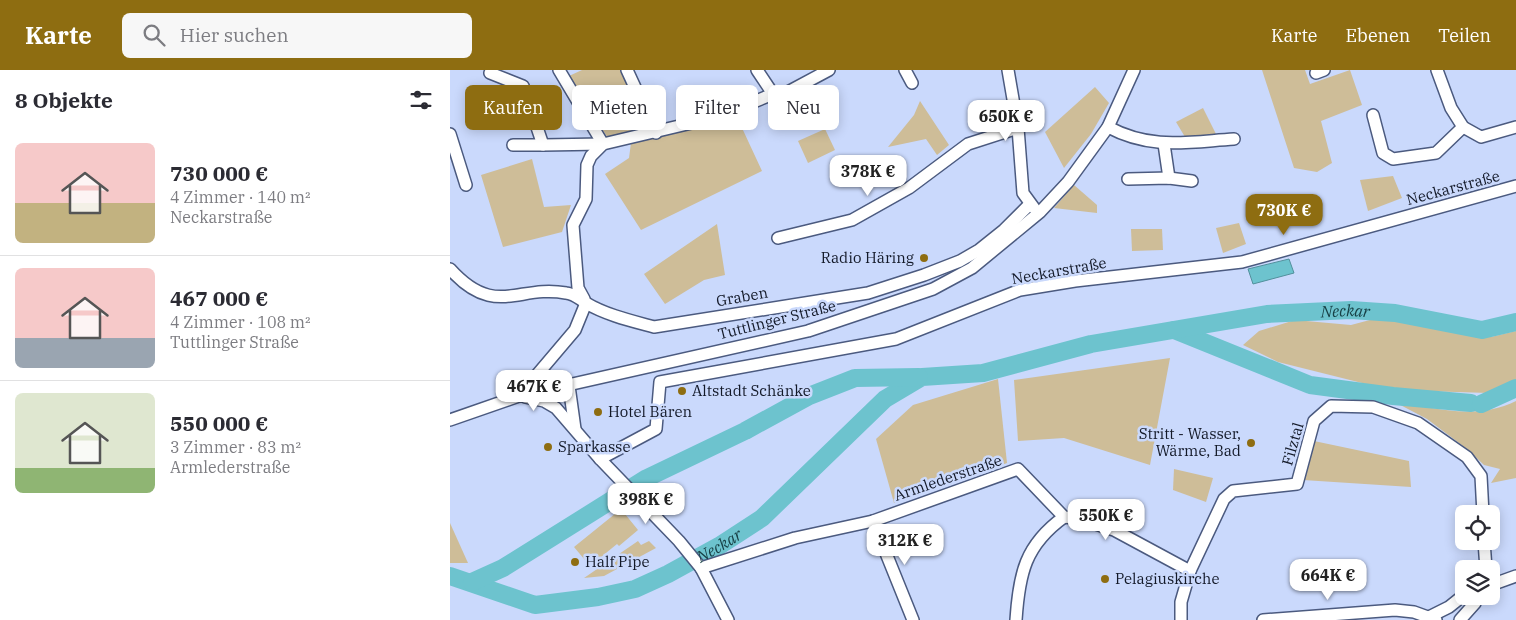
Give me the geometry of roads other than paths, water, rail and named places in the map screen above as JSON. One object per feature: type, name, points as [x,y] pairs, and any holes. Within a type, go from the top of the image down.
[{"type":"street","points":[[559,70],[604,144]]},
{"type":"street","points":[[628,70],[656,133]]},
{"type":"street","points":[[757,70],[768,86]]},
{"type":"street","points":[[801,85],[829,70]]},
{"type":"street","points":[[905,70],[912,83]]},
{"type":"street","points":[[1008,70],[1018,128],[1023,193],[1030,204],[1040,212]]},
{"type":"street","name":"Tuttlinger Straße","points":[[452,415],[519,396],[569,386],[644,366],[808,331],[933,289],[972,268],[1040,212],[1068,182],[1108,127],[1134,70]]},
{"type":"street","points":[[1437,70],[1451,108],[1463,127],[1481,137],[1516,127]]},
{"type":"street","points":[[490,73],[523,86],[544,145]]},
{"type":"street","points":[[513,145],[604,144],[717,117],[768,96]]},
{"type":"street","points":[[1373,115],[1384,153],[1393,159],[1436,153],[1463,127]]},
{"type":"street","points":[[1108,127],[1128,137],[1164,144],[1234,139]]},
{"type":"street","points":[[778,238],[852,220],[909,188],[968,144],[1018,128]]},
{"type":"street","points":[[450,134],[466,186]]},
{"type":"street","points":[[604,144],[591,156],[587,165],[586,199],[573,225],[578,288],[586,303],[574,330],[519,396],[544,401],[556,408],[611,471],[679,541],[701,568],[728,620]]},
{"type":"street","points":[[1164,144],[1169,178]]},
{"type":"street","points":[[1128,179],[1169,178],[1192,181]]},
{"type":"street","name":"Neckarstraße","points":[[600,459],[656,429],[660,382],[896,339],[1020,290],[1076,281],[1242,262],[1516,186]]},
{"type":"street","name":"Graben","points":[[450,269],[469,286],[489,296],[508,298],[564,292],[576,295],[586,303],[623,318],[654,327],[868,293],[960,261],[979,250],[1004,230],[1030,204]]},
{"type":"street","points":[[569,386],[575,430]]},
{"type":"street","name":"Filztal","points":[[1190,571],[1224,499],[1233,491],[1297,484],[1314,421],[1331,406],[1373,407],[1418,423],[1467,457],[1481,476],[1483,505]]},
{"type":"street","name":"Armlederstraße","points":[[701,568],[795,538],[873,521],[1018,470],[1064,517]]},
{"type":"street","points":[[1016,620],[1017,594],[1032,547],[1044,532],[1064,517],[1081,519],[1114,530],[1190,571],[1181,602],[1181,620]]},
{"type":"street","points":[[873,521],[913,620]]},
{"type":"street","points":[[1500,582],[1516,576]]},
{"type":"street","points":[[1264,620],[1395,610],[1433,618],[1455,602]]},
{"type":"street","points":[[1460,620],[1471,605]]},
{"type":"street","points":[[1474,605],[1474,620]]},
{"type":"waterway","name":"Neckar","points":[[450,576],[535,605],[598,597],[635,589],[668,574],[719,546],[762,518],[885,399],[922,377],[983,373],[1091,344],[1267,314],[1351,310],[1395,313],[1482,330],[1516,322]]},
{"type":"waterway","name":"Neckar","points":[[1174,330],[1310,385],[1393,396],[1471,403]]},
{"type":"waterway","name":"Neckar","points":[[472,582],[503,568],[647,478],[745,431],[809,396],[855,378],[919,377]]},
{"type":"waterway","name":"Neckar","points":[[1481,404],[1516,388]]},
{"type":"place","name":"Radio Häring","points":[[924,258]]},
{"type":"place","name":"Altstadt Schänke","points":[[682,391]]},
{"type":"place","name":"Hotel Bären","points":[[598,412]]},
{"type":"place","name":"Stritt - Wasser, Wärme, Bad","points":[[1251,443]]},
{"type":"place","name":"Sparkasse","points":[[548,447]]},
{"type":"place","name":"Half Pipe","points":[[575,562]]},
{"type":"place","name":"Pelagiuskirche","points":[[1105,579]]}]
